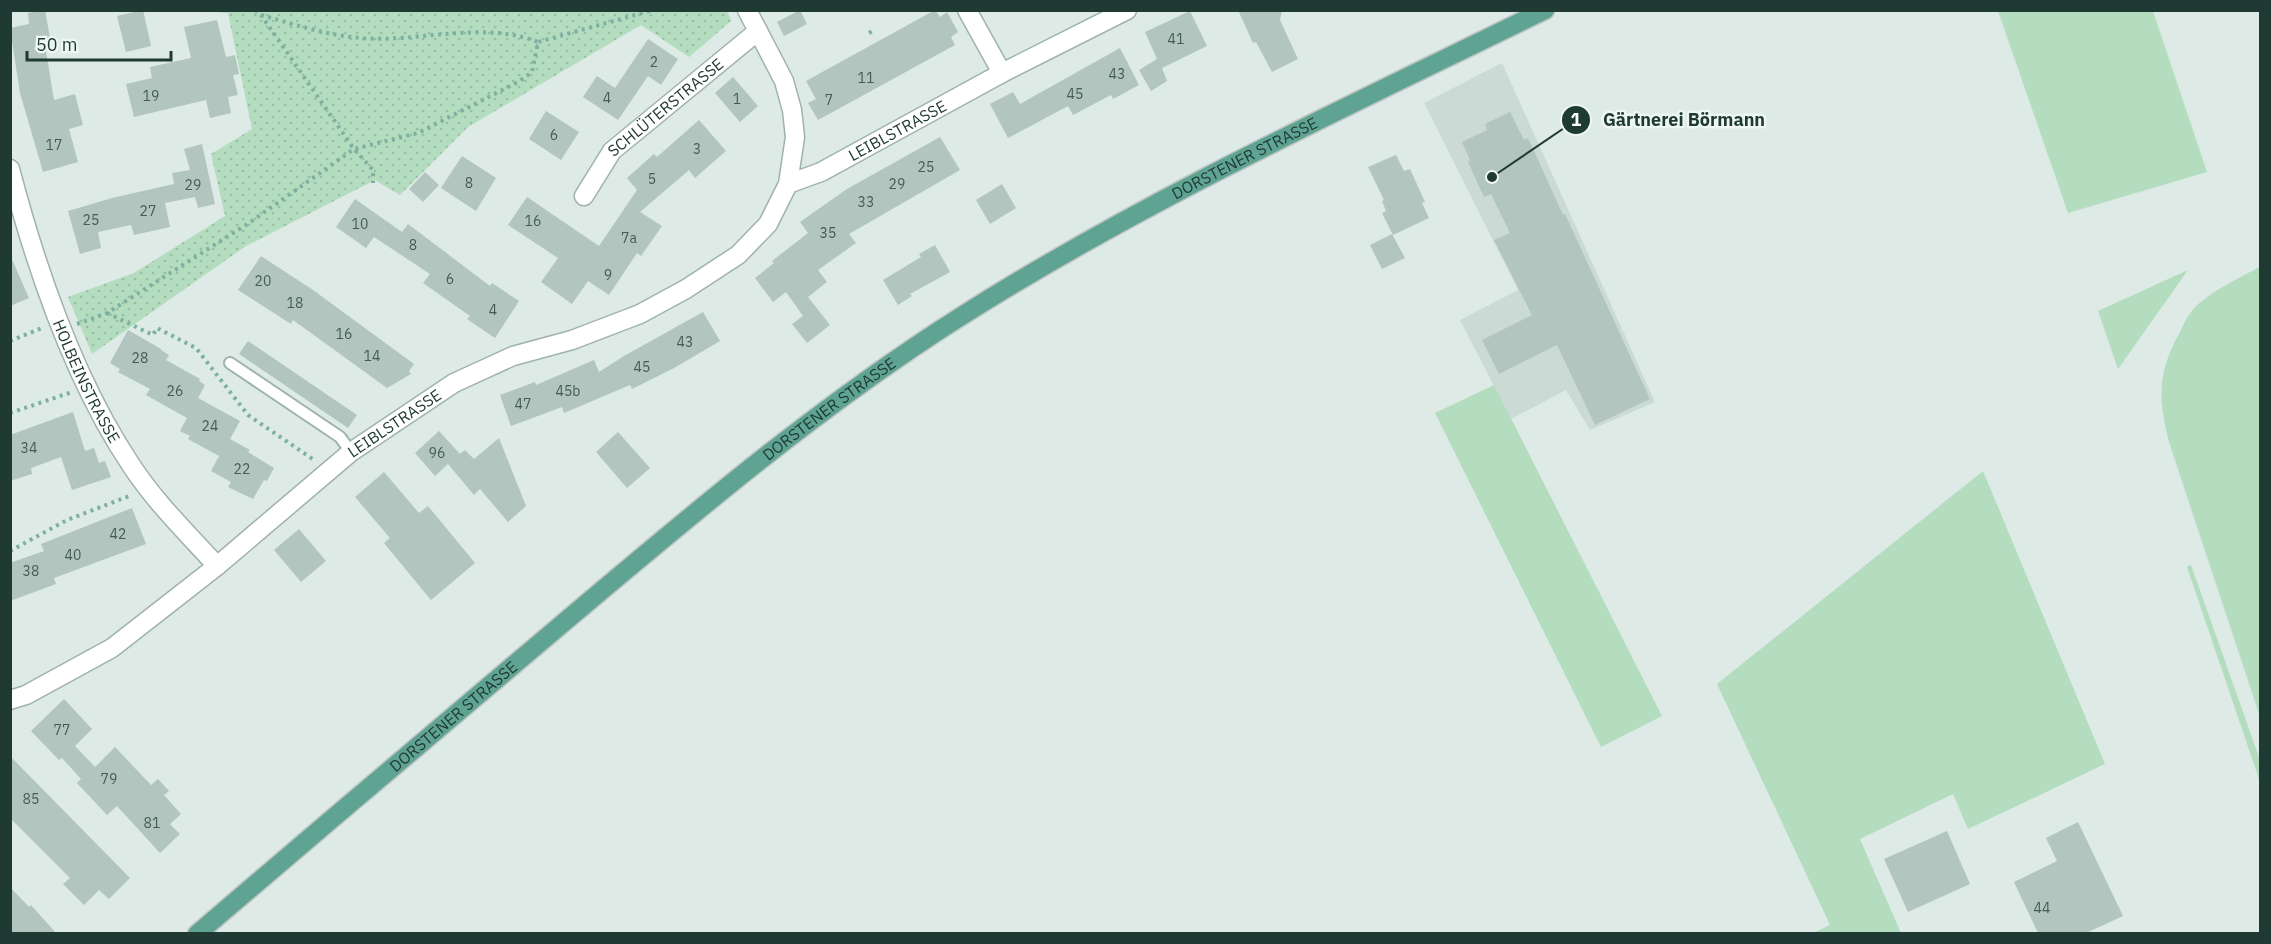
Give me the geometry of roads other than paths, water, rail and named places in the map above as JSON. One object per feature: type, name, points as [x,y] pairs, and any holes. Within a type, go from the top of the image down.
[{"type":"main road","name":"DORSTENER STRASSE","points":[[197,933],[682,523],[873,375],[959,317],[1108,229],[1307,127],[1545,10]]},
{"type":"street","name":"LEIBLSTRASSE","points":[[10,700],[26,695],[112,648],[217,566],[351,452],[454,383],[513,356],[572,340],[640,314],[686,289],[738,255],[768,224],[788,184],[795,137],[792,110],[784,81],[747,10]]},
{"type":"street","points":[[967,10],[1002,72]]},
{"type":"street","name":"LEIBLSTRASSE","points":[[788,184],[821,172],[1002,72],[1127,10]]},
{"type":"street","name":"SCHLÜTERSTRASSE","points":[[584,196],[612,151],[758,31]]},
{"type":"street","name":"HOLBEINSTRASSE","points":[[10,169],[25,225],[78,372],[130,465],[148,489],[217,566]]},
{"type":"lane","points":[[230,363],[340,436],[351,452]]},
{"type":"place","name":"Gärtnerei Börmann","points":[[1492,177]]}]
